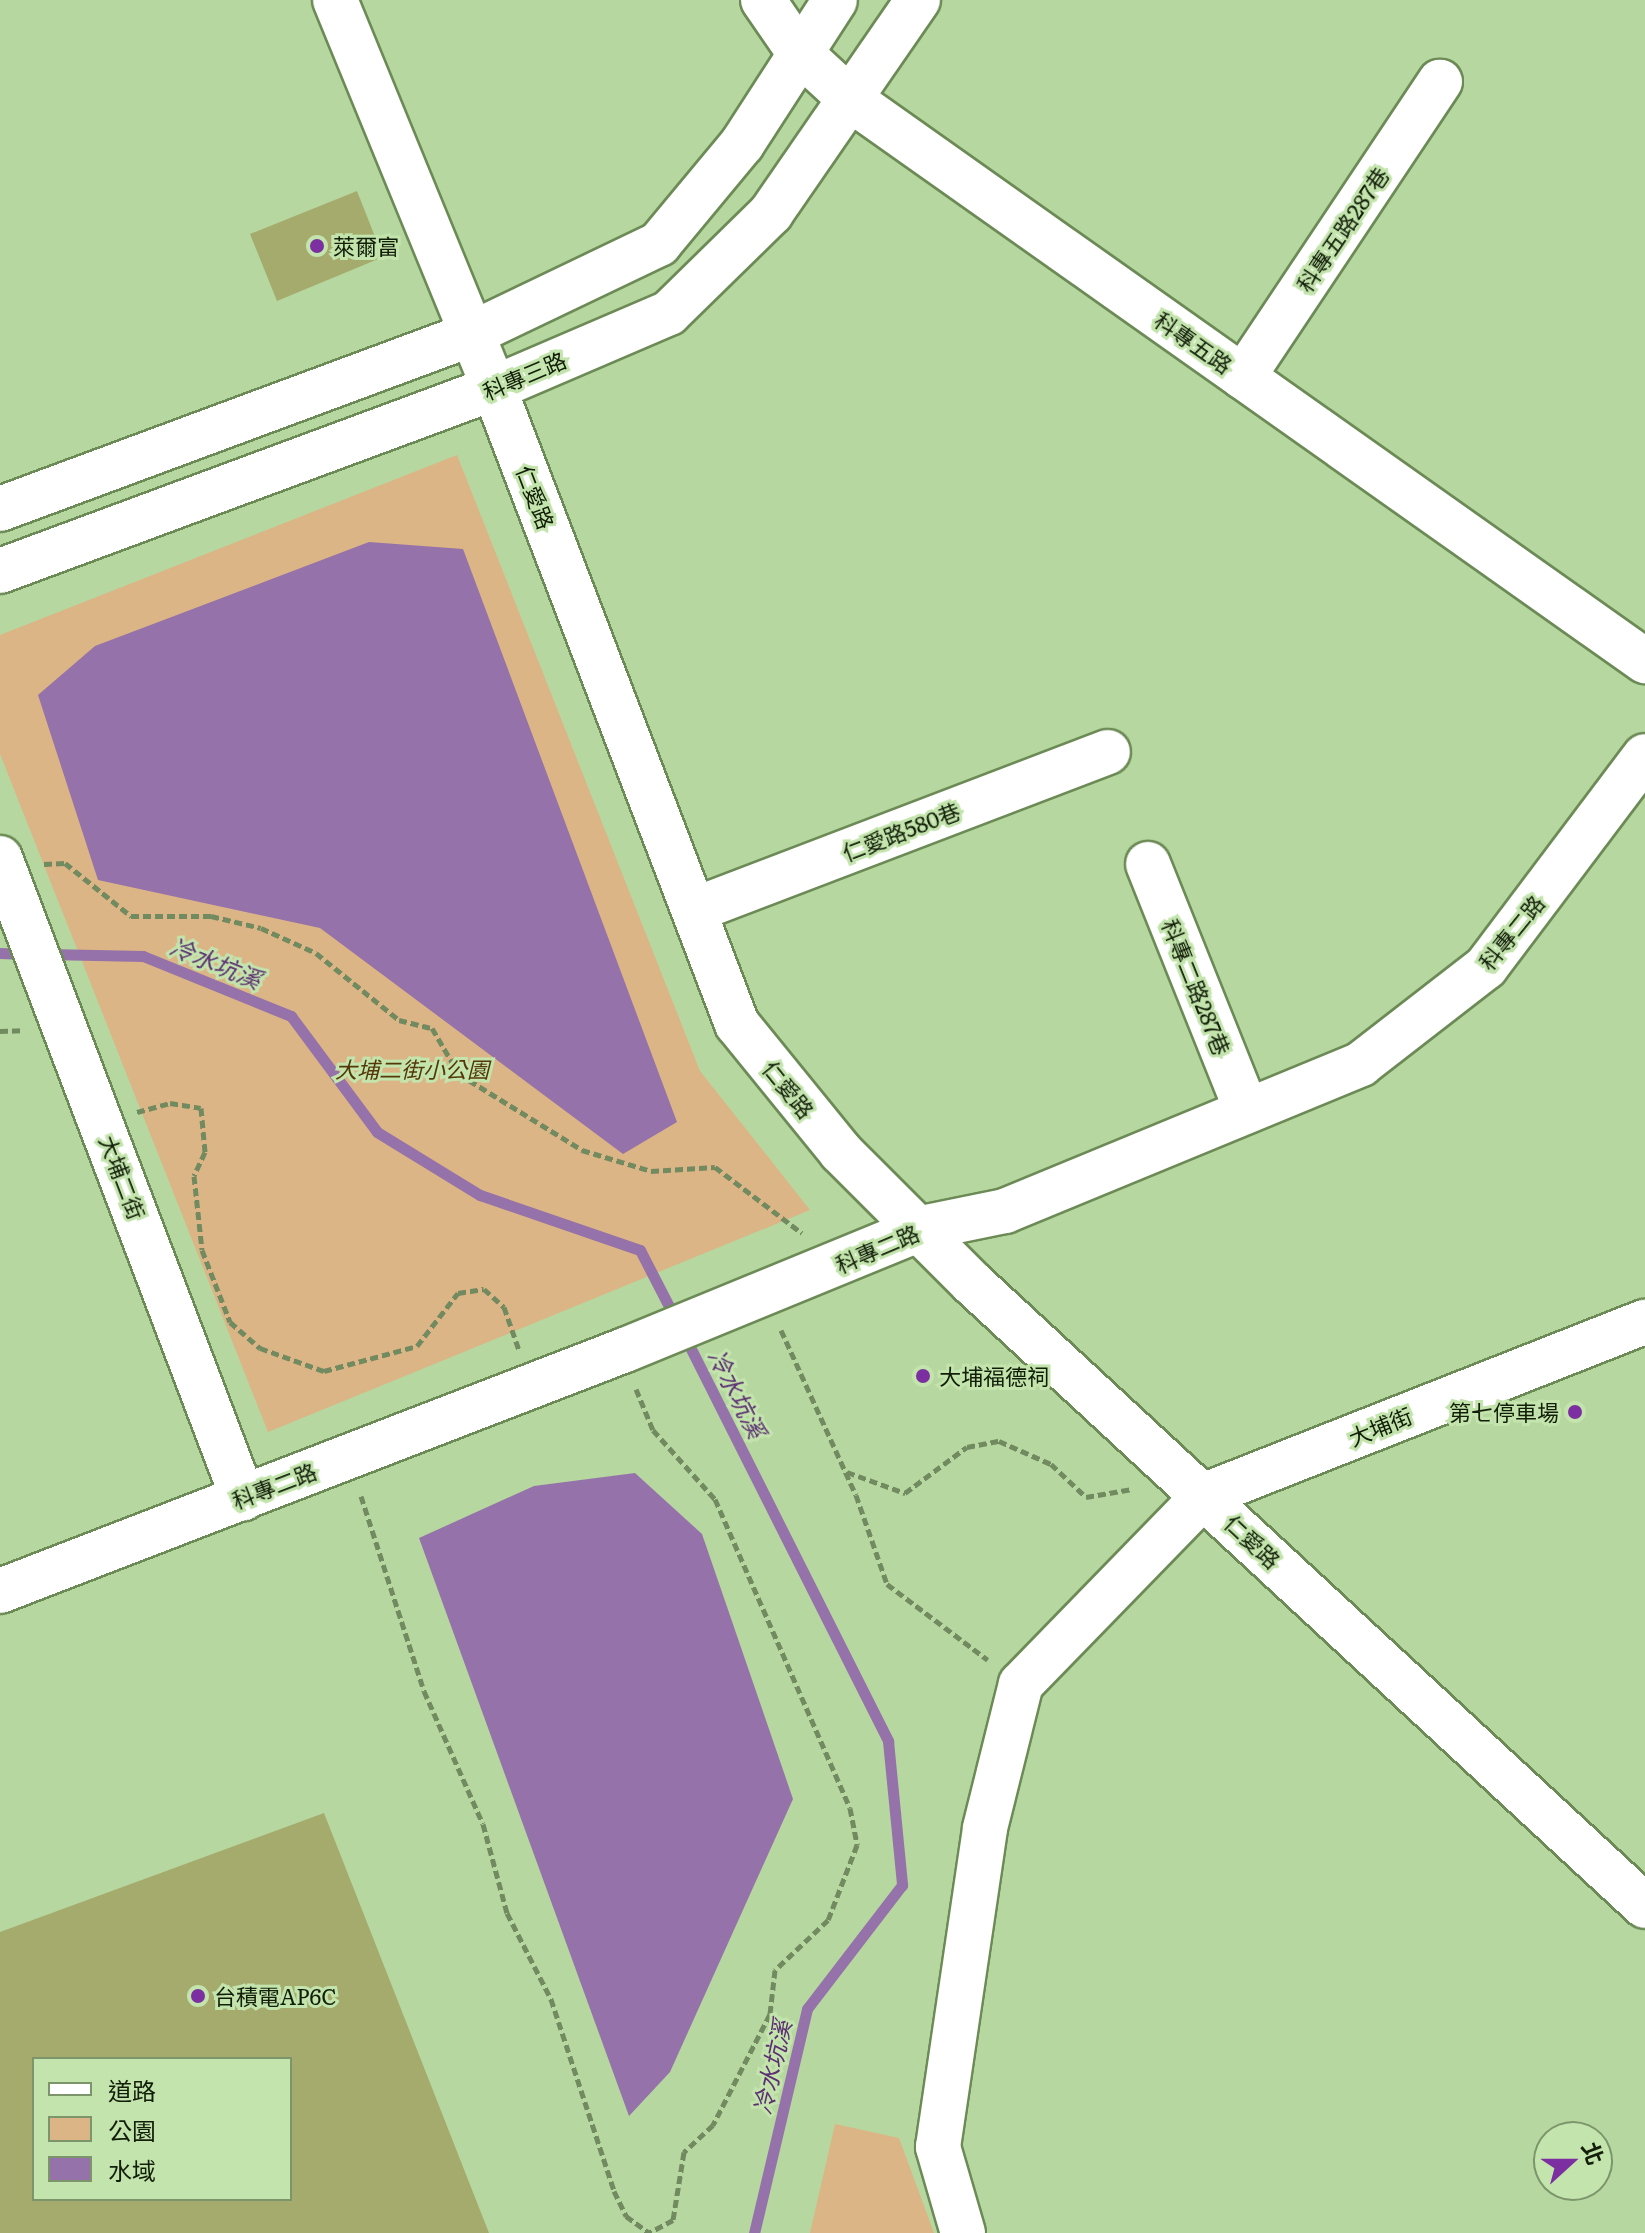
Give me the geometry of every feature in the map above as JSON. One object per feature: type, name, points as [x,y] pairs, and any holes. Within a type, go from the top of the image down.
[{"type":"street","name":"仁愛路","points":[[335,0],[469,335],[494,388],[737,1024],[841,1152],[922,1228],[972,1283],[1205,1495],[1645,1906]]},
{"type":"street","name":"科專五路","points":[[763,0],[798,51],[850,99],[1645,661]]},
{"type":"street","points":[[0,509],[469,335],[659,244],[742,144],[798,51],[835,0]]},
{"type":"street","name":"科專三路","points":[[0,571],[494,388],[669,313],[771,213],[918,0]]},
{"type":"street","name":"科專五路287巷","points":[[1243,377],[1440,82]]},
{"type":"street","name":"仁愛路580巷","points":[[694,910],[1108,752]]},
{"type":"street","name":"科專二路","points":[[0,1591],[243,1498],[629,1368],[765,1315],[922,1228],[1005,1211],[1361,1064],[1486,967],[1645,756]]},
{"type":"street","name":"大埔二街","points":[[16,861],[29,928],[243,1498]]},
{"type":"street","name":"科專二路287巷","points":[[1148,864],[1247,1111]]},
{"type":"street","name":"大埔街","points":[[1205,1495],[1645,1322]]},
{"type":"street","points":[[963,2233],[938,2147],[985,1828],[1021,1684],[1205,1495]]},
{"type":"path","points":[[16,861],[65,863],[131,916],[211,916],[261,928],[316,953],[399,1020],[432,1028],[459,1074],[582,1150],[651,1171],[715,1167],[814,1239]]},
{"type":"path","points":[[101,1121],[170,1103],[201,1108],[205,1152],[194,1176],[202,1250],[230,1322],[260,1348],[324,1371],[417,1346],[458,1293],[484,1289],[504,1307],[521,1354]]},
{"type":"path","points":[[765,1315],[846,1472],[887,1584],[994,1664]]},
{"type":"path","points":[[360,1495],[424,1691],[483,1824],[507,1913],[551,1999],[614,2191],[626,2216],[649,2233],[673,2220],[684,2152],[713,2125],[770,2014],[775,1970],[828,1920],[857,1845],[850,1808],[715,1499],[653,1430],[629,1368]]},
{"type":"path","points":[[846,1472],[905,1493],[967,1447],[999,1441],[1051,1464],[1086,1497],[1132,1489]]},
{"type":"green space","name":"大埔二街小公園","points":[[457,455],[700,1071],[810,1210],[268,1432],[0,754],[0,635]]},
{"type":"green space","points":[[835,2124],[899,2138],[934,2233],[810,2233]]},
{"type":"water","points":[[369,542],[463,549],[677,1122],[623,1154],[320,928],[98,880],[38,695],[95,646]]},
{"type":"water","points":[[635,1473],[702,1534],[793,1799],[670,2072],[629,2116],[419,1538],[534,1486]]},
{"type":"building","name":"萊爾富","points":[[357,191],[383,257],[277,301],[250,234]]},
{"type":"building","name":"台積電AP6C","points":[[324,1813],[489,2233],[0,2233],[0,1932]]},
{"type":"waterway","name":"冷水坑溪","points":[[0,953],[26,954]]},
{"type":"waterway","name":"冷水坑溪","points":[[47,954],[143,956],[291,1016],[377,1132],[480,1195],[640,1250],[675,1318]]},
{"type":"waterway","name":"冷水坑溪","points":[[683,1333],[888,1741],[902,1885],[807,2009],[754,2233]]},
{"type":"place","name":"萊爾富","points":[[317,246]]},
{"type":"place","name":"大埔福德祠","points":[[923,1376]]},
{"type":"place","name":"第七停車場","points":[[1575,1412]]},
{"type":"place","name":"台積電AP6C","points":[[198,1996]]}]
